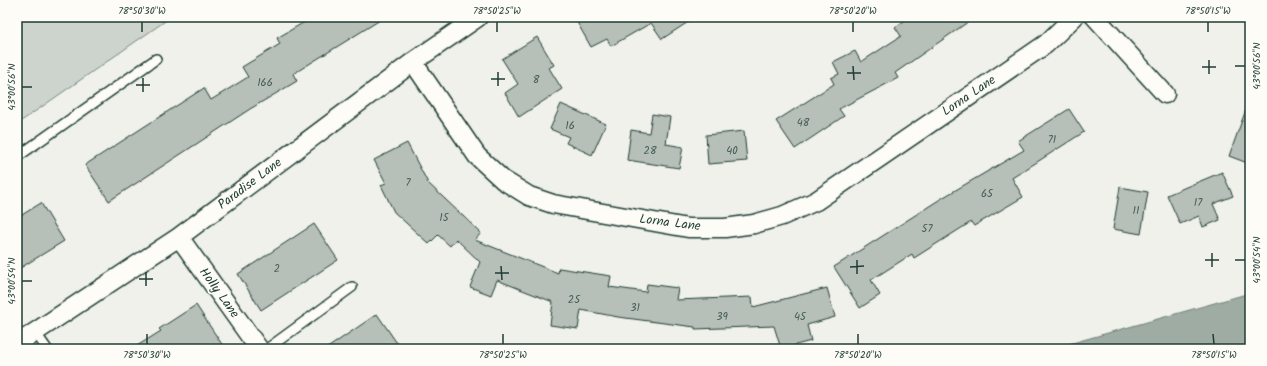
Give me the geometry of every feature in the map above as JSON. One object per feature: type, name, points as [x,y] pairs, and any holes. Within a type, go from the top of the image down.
[{"type":"street","name":"Paradise Lane","points":[[17,344],[179,237],[413,62],[478,17]]},
{"type":"street","name":"Lorna Lane","points":[[413,62],[477,156],[503,180],[529,196],[553,204],[688,228],[725,228],[754,224],[782,216],[816,201],[1046,44],[1074,17]]},
{"type":"street","points":[[1095,17],[1165,94]]},
{"type":"street","name":"Holly Lane","points":[[179,237],[259,349]]},
{"type":"lane","points":[[17,157],[156,59]]},
{"type":"lane","points":[[267,349],[352,287]]},
{"type":"lane","points":[[35,332],[47,349]]},
{"type":"shaded area","points":[[17,17],[171,17],[17,124]]},
{"type":"shaded area","points":[[1250,293],[1250,349],[1051,349]]},
{"type":"building","points":[[313,17],[385,17],[293,74],[297,81],[250,109],[109,201],[85,165],[204,88],[211,100],[248,77],[242,67],[280,44],[277,38]]},
{"type":"building","points":[[574,17],[696,17],[662,39],[651,23],[611,46],[607,39],[591,47]]},
{"type":"building","points":[[910,17],[975,17],[895,73],[898,78],[839,109],[844,116],[795,149],[776,121],[834,84],[831,78],[839,74],[833,62],[855,51],[861,62],[901,36],[895,27]]},
{"type":"building","points":[[537,37],[554,65],[549,68],[562,89],[519,117],[505,93],[518,84],[502,59]]},
{"type":"building","points":[[561,104],[606,124],[592,155],[566,143],[569,137],[550,129]]},
{"type":"building","points":[[1248,104],[1250,104],[1250,164],[1229,156]]},
{"type":"building","points":[[1069,109],[1084,132],[1012,178],[1023,197],[974,226],[971,222],[914,258],[912,254],[871,280],[880,295],[860,308],[834,267],[942,198],[1024,150],[1018,141]]},
{"type":"building","points":[[652,114],[670,117],[666,144],[683,147],[679,168],[627,160],[631,130],[649,133]]},
{"type":"building","points":[[744,131],[747,161],[708,164],[706,135]]},
{"type":"building","points":[[407,143],[428,183],[481,233],[475,240],[558,273],[559,268],[611,276],[609,287],[646,292],[647,284],[678,288],[676,300],[752,297],[753,307],[827,288],[835,317],[807,325],[811,341],[781,349],[774,326],[695,329],[695,327],[618,317],[581,310],[578,329],[550,325],[553,302],[497,280],[491,295],[470,287],[480,262],[456,239],[450,246],[438,235],[429,244],[394,212],[381,185],[386,183],[374,160]]},
{"type":"building","points":[[1222,172],[1233,196],[1213,204],[1220,220],[1203,227],[1199,216],[1180,224],[1167,195]]},
{"type":"building","points":[[1120,187],[1148,192],[1141,234],[1113,229]]},
{"type":"building","points":[[41,203],[64,241],[17,270],[17,218]]},
{"type":"building","points":[[314,224],[338,260],[261,310],[238,274]]},
{"type":"building","points":[[196,305],[225,349],[132,349],[161,331],[159,329]]},
{"type":"building","points":[[377,314],[401,349],[326,349]]}]
